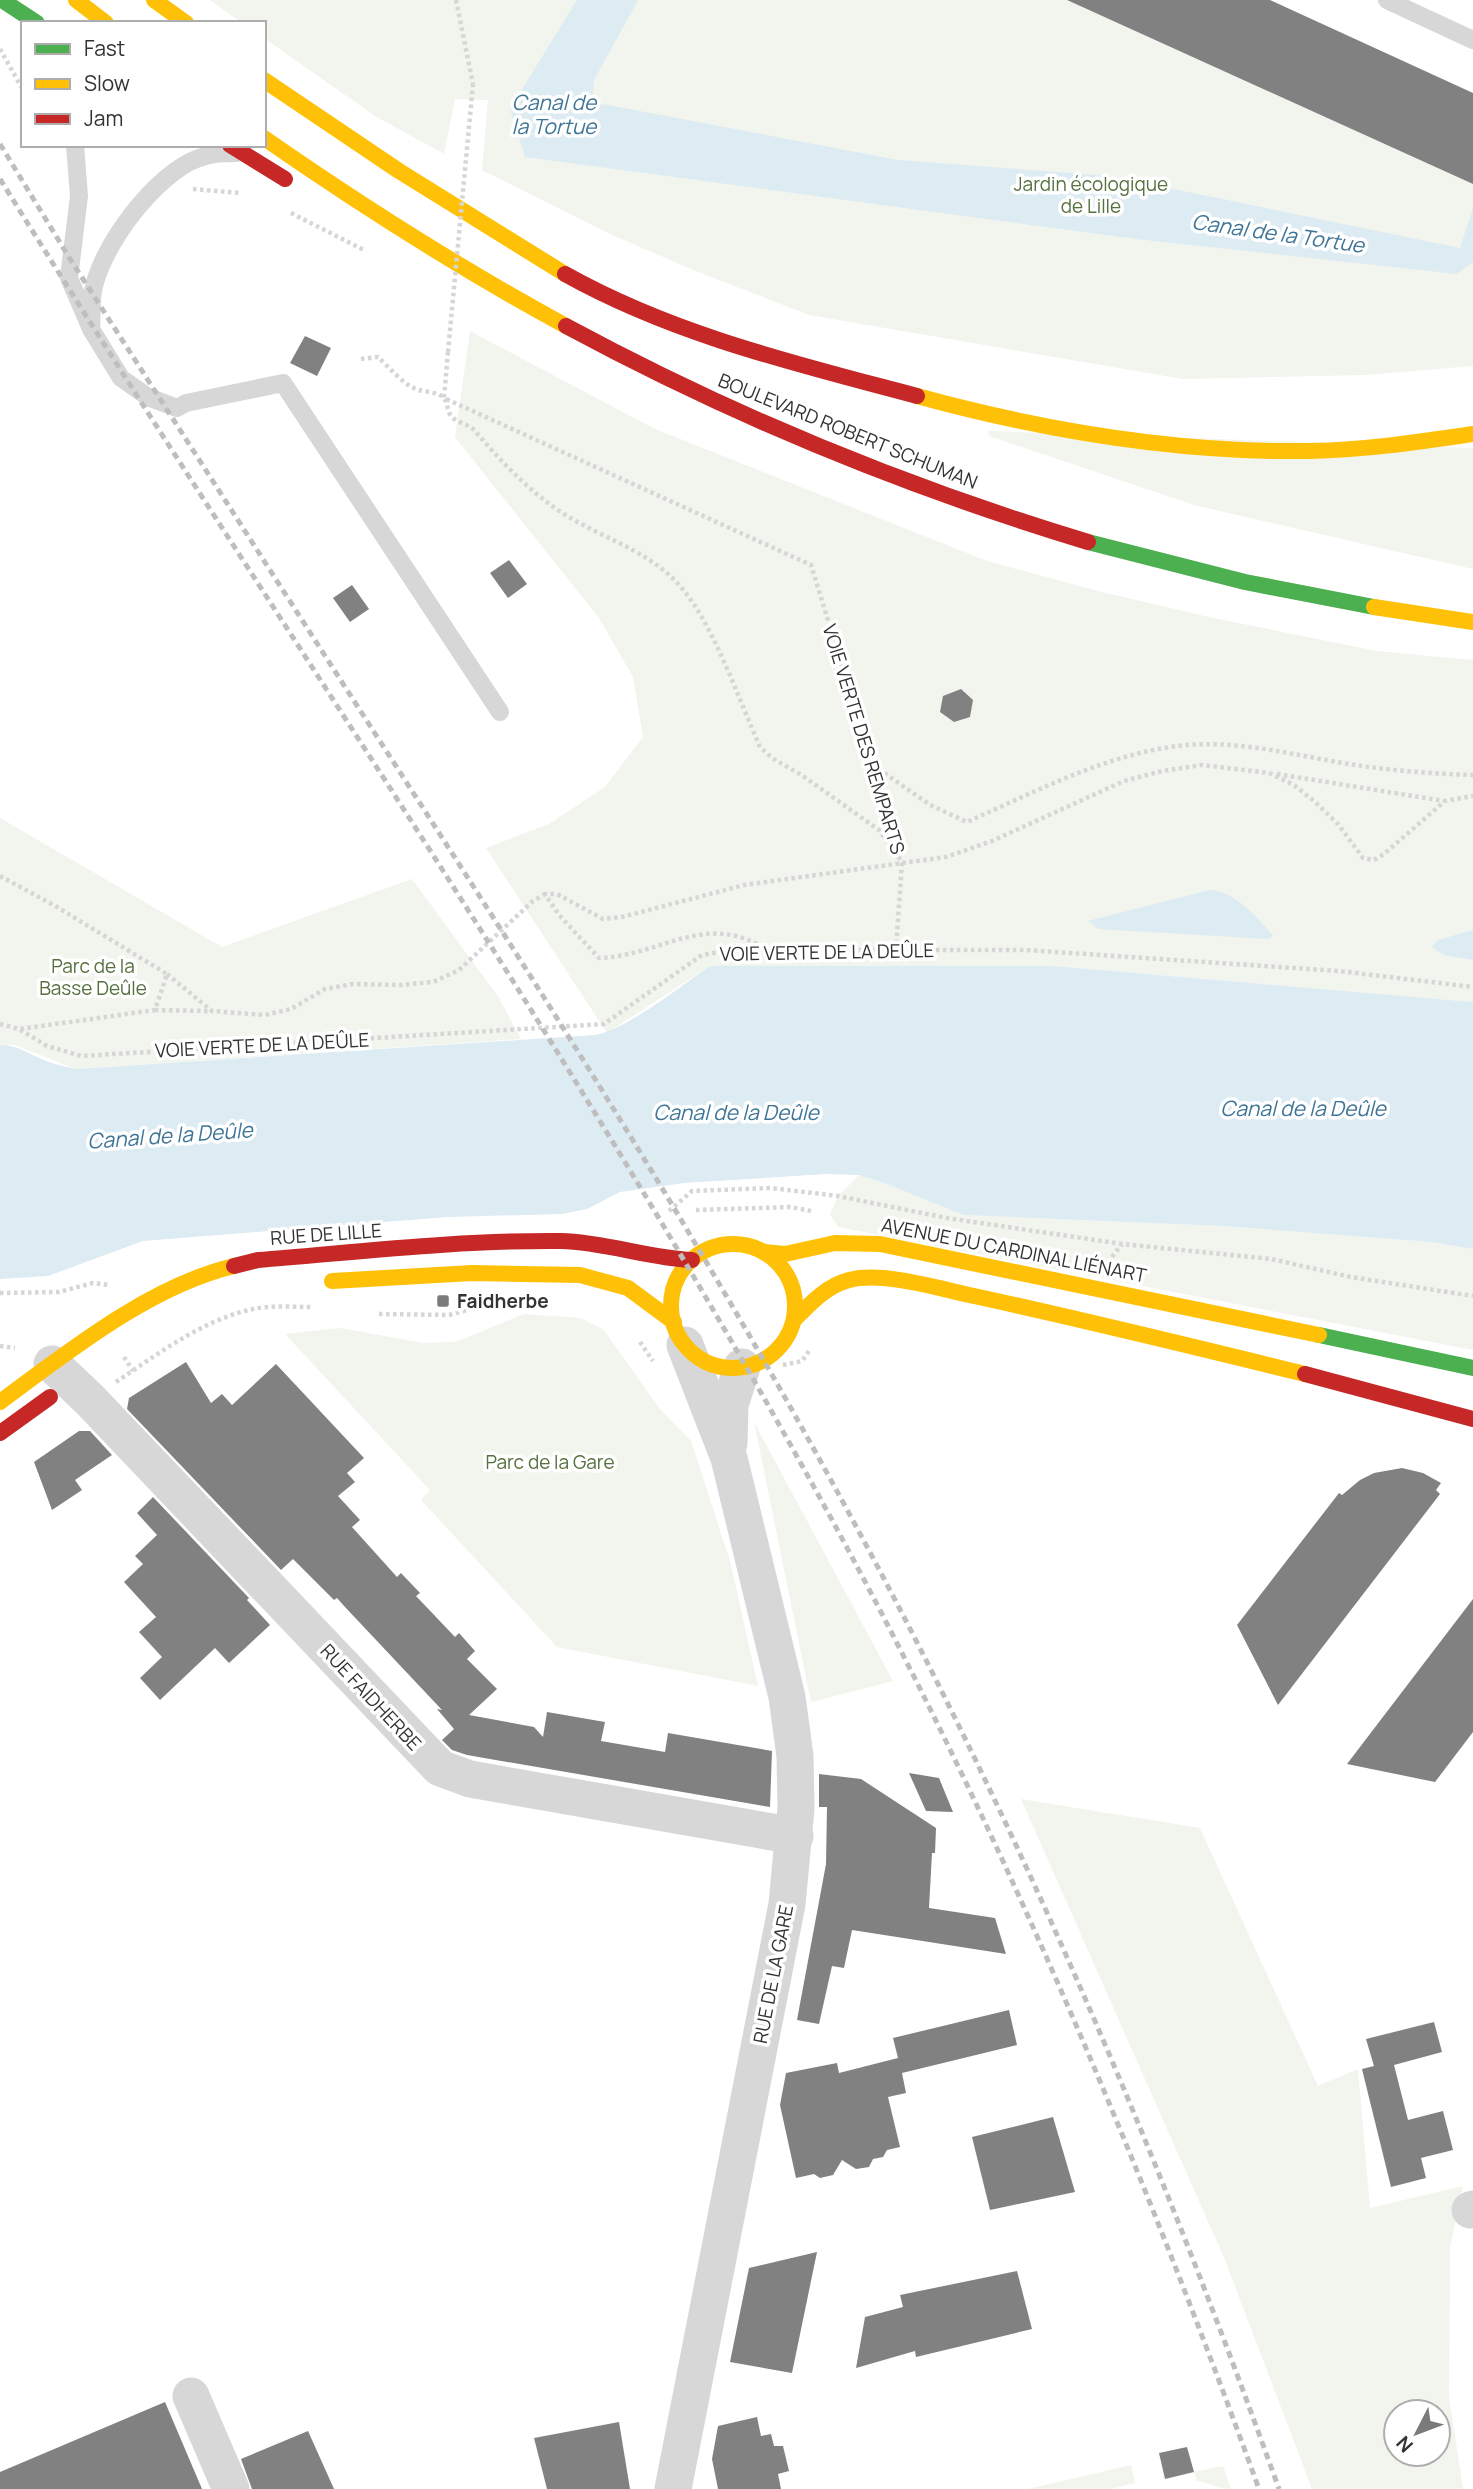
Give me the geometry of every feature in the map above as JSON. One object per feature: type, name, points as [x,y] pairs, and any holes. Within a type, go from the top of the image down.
[{"type":"main road","points":[[76,0],[103,21]]},
{"type":"main road","points":[[154,0],[183,21]]},
{"type":"main road","points":[[7,3],[34,21]]},
{"type":"main road","name":"BOULEVARD ROBERT SCHUMAN","points":[[266,81],[419,185],[591,288],[662,321],[779,358],[895,391],[1015,420],[1158,445],[1246,452],[1335,452],[1473,434]]},
{"type":"main road","name":"BOULEVARD ROBERT SCHUMAN","points":[[266,139],[409,235],[545,316],[757,420],[864,464],[1029,524],[1112,550],[1255,584],[1376,608],[1473,622]]},
{"type":"main road","points":[[236,149],[296,186]]},
{"type":"main road","points":[[405,251],[476,289],[545,316]]},
{"type":"main road","name":"RUE DE LILLE","points":[[14,1392],[62,1373],[104,1330],[173,1290],[214,1271],[245,1262],[469,1244],[559,1241],[584,1242],[674,1259],[692,1259]]},
{"type":"main road","name":"AVENUE DU CARDINAL LIÉNART","points":[[764,1252],[785,1254],[835,1243],[880,1244],[1473,1368]]},
{"type":"main road","points":[[317,1282],[472,1273],[580,1275],[628,1288],[707,1362],[724,1367],[753,1365],[773,1354],[787,1338],[794,1320],[792,1286],[781,1267],[764,1252],[746,1246],[727,1245],[708,1250],[692,1259],[674,1288],[671,1305],[680,1334]]},
{"type":"main road","points":[[794,1320],[820,1295],[848,1280],[898,1280],[1139,1334],[1366,1389],[1473,1419]]},
{"type":"main road","name":"RUE DE LILLE","points":[[0,1433],[14,1392],[119,1351]]},
{"type":"street","name":"RUE DE LA GARE","points":[[673,2489],[787,1904],[794,1836],[794,1756],[787,1697],[729,1458],[680,1334]]},
{"type":"street","name":"RUE DE LA GARE","points":[[729,1458],[730,1405],[742,1367]]},
{"type":"street","name":"RUE FAIDHERBE","points":[[62,1373],[440,1768],[470,1779],[794,1836]]},
{"type":"street","points":[[191,2396],[231,2489]]},
{"type":"lane","points":[[1387,0],[1473,40]]},
{"type":"lane","points":[[7,3],[21,21]]},
{"type":"lane","points":[[75,147],[79,196],[69,278],[91,329],[121,378],[148,397],[177,408],[186,403],[283,383],[500,712]]},
{"type":"lane","points":[[91,329],[93,291],[102,261],[116,237],[139,208],[157,187],[178,169],[198,158],[236,149]]},
{"type":"path","points":[[456,0],[473,84],[444,398],[453,418],[472,428],[486,446],[524,483],[555,508],[592,531],[637,552],[680,585],[716,647],[760,747],[772,758],[803,776],[879,830],[902,862],[896,950]]},
{"type":"path","points":[[0,50],[21,87]]},
{"type":"path","name":"VOIE VERTE DES REMPARTS","points":[[361,359],[377,357],[415,390],[432,392],[811,565],[902,862],[744,885],[622,917],[603,919],[558,894],[545,894]]},
{"type":"path","points":[[872,764],[930,805],[967,822],[1093,767],[1147,752],[1188,745],[1233,746],[1363,766],[1473,775]]},
{"type":"path","points":[[902,862],[946,857],[992,841],[1124,781],[1162,771],[1202,765],[1445,801],[1473,796]]},
{"type":"path","points":[[1269,773],[1294,785],[1314,801],[1338,824],[1363,858],[1374,860],[1445,801]]},
{"type":"path","points":[[0,876],[57,907],[167,974],[212,1011]]},
{"type":"path","points":[[19,1029],[155,1010],[265,1015],[291,1009],[325,989],[353,984],[400,985],[433,982],[460,970],[533,901],[545,894],[559,915],[600,958],[713,932],[751,939],[769,951]]},
{"type":"path","name":"VOIE VERTE DE LA DEÛLE","points":[[0,1024],[19,1029],[47,1046],[81,1056],[604,1024],[702,955],[731,950],[1026,950],[1339,971],[1473,987]]},
{"type":"path","points":[[155,1010],[167,974]]},
{"type":"path","points":[[696,1210],[790,1207],[805,1210]]},
{"type":"path","points":[[1108,1262],[1122,1244],[1271,1259],[1351,1277],[1473,1296]]},
{"type":"path","points":[[0,1293],[59,1292],[93,1283],[114,1285]]},
{"type":"path","points":[[783,1365],[802,1362],[812,1346]]},
{"type":"path","points":[[110,1387],[133,1371],[119,1351]]},
{"type":"green space","name":"Jardin écologique de Lille","points":[[210,0],[1067,0],[1473,184],[1473,366],[1364,375],[1183,379],[809,315],[608,233],[482,170],[488,100],[455,99],[444,154],[375,116],[266,39],[266,21],[239,21]]},
{"type":"green space","points":[[470,331],[655,429],[987,561],[1213,618],[1377,651],[1473,660],[1473,1002],[1053,966],[710,966],[607,1033],[486,848],[549,824],[605,787],[643,737],[633,677],[599,618],[455,437]]},
{"type":"green space","points":[[988,431],[1473,448],[1473,569],[1194,505],[989,436]]},
{"type":"green space","name":"Parc de la Basse Deûle","points":[[0,818],[222,947],[412,879],[499,998],[521,1039],[76,1069],[15,1045],[0,1045]]},
{"type":"green space","points":[[859,1175],[963,1215],[1222,1226],[1431,1242],[1473,1249],[1473,1350],[838,1227],[830,1215],[838,1196]]},
{"type":"green space","name":"Parc de la Gare","points":[[524,1314],[580,1318],[603,1329],[659,1408],[691,1441],[730,1561],[758,1686],[557,1647],[421,1500],[430,1490],[285,1334],[340,1328],[423,1343],[456,1342]]},
{"type":"green space","points":[[754,1422],[893,1681],[811,1702]]},
{"type":"green space","points":[[1021,1799],[1200,1828],[1318,2086],[1358,2069],[1370,2208],[1463,2186],[1450,2248],[1449,2398],[1382,2398],[1382,2468],[1452,2468],[1452,2417],[1463,2489],[1312,2489],[1225,2260]]},
{"type":"green space","points":[[1131,2465],[1135,2483],[1111,2489],[1028,2489]]},
{"type":"green space","points":[[1223,2466],[1231,2489],[1197,2481],[1194,2472]]},
{"type":"water","name":"Canal de la Tortue","points":[[577,0],[638,0],[594,80],[592,102],[898,160],[1110,176],[1460,248],[1473,208],[1473,262],[1457,274],[1136,239],[525,157],[510,109]]},
{"type":"water","points":[[1210,890],[1237,900],[1273,936],[1268,939],[1098,929],[1088,921]]},
{"type":"water","points":[[1473,930],[1473,960],[1444,955],[1432,947],[1438,940]]},
{"type":"water","name":"Canal de la Deûle","points":[[710,966],[1053,966],[1473,1002],[1473,1249],[1431,1242],[1222,1226],[963,1215],[859,1175],[826,1174],[684,1183],[620,1192],[587,1209],[562,1214],[448,1217],[143,1241],[48,1276],[0,1279],[0,1045],[15,1047],[46,1061],[76,1069],[594,1035],[607,1032],[637,1016]]},
{"type":"building","points":[[1067,0],[1270,0],[1473,93],[1473,184]]},
{"type":"building","points":[[305,336],[331,348],[317,376],[290,363]]},
{"type":"building","points":[[509,560],[527,584],[508,598],[490,573]]},
{"type":"building","points":[[352,585],[369,609],[350,622],[333,598]]},
{"type":"building","points":[[961,689],[973,700],[970,717],[954,722],[940,712],[943,696]]},
{"type":"building","points":[[186,1362],[211,1403],[222,1394],[232,1405],[276,1364],[364,1458],[347,1473],[355,1482],[338,1496],[360,1520],[352,1527],[397,1577],[401,1573],[420,1593],[416,1596],[455,1637],[459,1633],[475,1651],[467,1659],[497,1689],[469,1715],[534,1727],[543,1737],[547,1712],[605,1722],[601,1741],[665,1752],[668,1733],[772,1751],[770,1807],[467,1755],[452,1750],[442,1740],[454,1729],[437,1709],[442,1710],[337,1598],[334,1600],[293,1559],[281,1570],[127,1409],[129,1398]]},
{"type":"building","points":[[79,1431],[90,1431],[112,1455],[75,1480],[82,1490],[52,1510],[34,1462]]},
{"type":"building","points":[[1402,1468],[1423,1473],[1441,1483],[1436,1490],[1440,1494],[1278,1705],[1237,1625],[1339,1493],[1342,1495],[1360,1480],[1374,1473]]},
{"type":"building","points":[[153,1497],[249,1598],[247,1600],[270,1625],[229,1663],[215,1648],[160,1700],[140,1678],[162,1657],[139,1632],[156,1617],[124,1582],[143,1564],[135,1556],[157,1535],[137,1513]]},
{"type":"building","points":[[1473,1599],[1473,1732],[1435,1782],[1347,1764]]},
{"type":"building","points":[[909,1773],[939,1778],[953,1812],[926,1811]]},
{"type":"building","points":[[819,1774],[861,1779],[936,1828],[929,1908],[995,1918],[1006,1954],[852,1930],[844,1968],[832,1966],[819,2024],[797,2020],[826,1864],[827,1807],[819,1807]]},
{"type":"building","points":[[1009,2010],[1017,2045],[902,2073],[906,2093],[888,2097],[900,2147],[887,2150],[883,2157],[873,2159],[869,2167],[856,2169],[842,2160],[833,2175],[820,2178],[814,2174],[796,2178],[780,2105],[786,2073],[837,2063],[839,2073],[898,2058],[893,2038]]},
{"type":"building","points":[[1434,2022],[1442,2052],[1394,2065],[1408,2120],[1443,2111],[1453,2150],[1421,2158],[1426,2178],[1391,2187],[1362,2069],[1374,2066],[1366,2039]]},
{"type":"building","points":[[1053,2117],[1075,2192],[990,2210],[972,2137]]},
{"type":"building","points":[[817,2252],[792,2373],[730,2362],[749,2268]]},
{"type":"building","points":[[1017,2271],[1032,2329],[916,2357],[915,2351],[856,2368],[865,2317],[903,2307],[900,2295]]},
{"type":"building","points":[[165,2402],[202,2489],[0,2489],[0,2472]]},
{"type":"building","points":[[757,2417],[761,2436],[771,2434],[774,2446],[783,2446],[789,2471],[778,2474],[781,2489],[718,2489],[712,2459],[718,2426]]},
{"type":"building","points":[[619,2422],[630,2489],[547,2489],[534,2438]]},
{"type":"building","points":[[308,2431],[334,2489],[252,2489],[241,2459]]},
{"type":"building","points":[[1187,2447],[1194,2472],[1165,2479],[1159,2453]]},
{"type":"railway","points":[[0,144],[70,259],[480,897],[648,1164],[755,1346],[858,1530],[977,1764],[1086,2002],[1187,2244],[1279,2489]]},
{"type":"railway","points":[[0,179],[429,849],[640,1186],[838,1531],[957,1764],[1066,2002],[1166,2244],[1259,2489]]},
{"type":"traffic: fast","points":[[2,0],[34,21]]},
{"type":"traffic: fast","points":[[1088,542],[1245,582],[1374,607]]},
{"type":"traffic: fast","points":[[1319,1335],[1473,1368]]},
{"type":"traffic: slow","points":[[76,0],[103,21]]},
{"type":"traffic: slow","points":[[154,0],[183,21]]},
{"type":"traffic: slow","points":[[266,81],[399,171],[565,274]]},
{"type":"traffic: slow","points":[[266,139],[412,236],[566,326]]},
{"type":"traffic: slow","points":[[917,396],[1063,429],[1161,444],[1210,448],[1260,451],[1331,450],[1473,434]]},
{"type":"traffic: slow","points":[[1374,607],[1473,622]]},
{"type":"traffic: slow","points":[[764,1252],[785,1254],[835,1243],[880,1244],[1319,1335]]},
{"type":"traffic: slow","points":[[733,1244],[757,1249],[777,1262],[790,1282],[795,1306],[790,1330],[777,1350],[757,1363],[733,1368],[709,1363],[689,1350],[676,1330],[671,1306],[676,1282],[689,1262],[709,1249],[733,1244]]},
{"type":"traffic: slow","points":[[0,1402],[82,1342],[141,1304],[203,1275],[234,1266]]},
{"type":"traffic: slow","points":[[332,1281],[472,1273],[580,1275],[628,1288],[674,1322]]},
{"type":"traffic: slow","points":[[794,1320],[819,1296],[841,1283],[862,1278],[894,1279],[1305,1374]]},
{"type":"traffic: jam","points":[[233,147],[285,179]]},
{"type":"traffic: jam","points":[[565,274],[606,295],[693,331],[737,346],[917,396]]},
{"type":"traffic: jam","points":[[566,326],[692,390],[822,447],[954,498],[1088,542]]},
{"type":"traffic: jam","points":[[234,1266],[258,1260],[371,1250],[523,1241],[577,1242],[692,1260]]},
{"type":"traffic: jam","points":[[1305,1374],[1473,1419]]},
{"type":"traffic: jam","points":[[0,1433],[50,1397]]},
{"type":"place","name":"Faidherbe","points":[[443,1301]]}]
